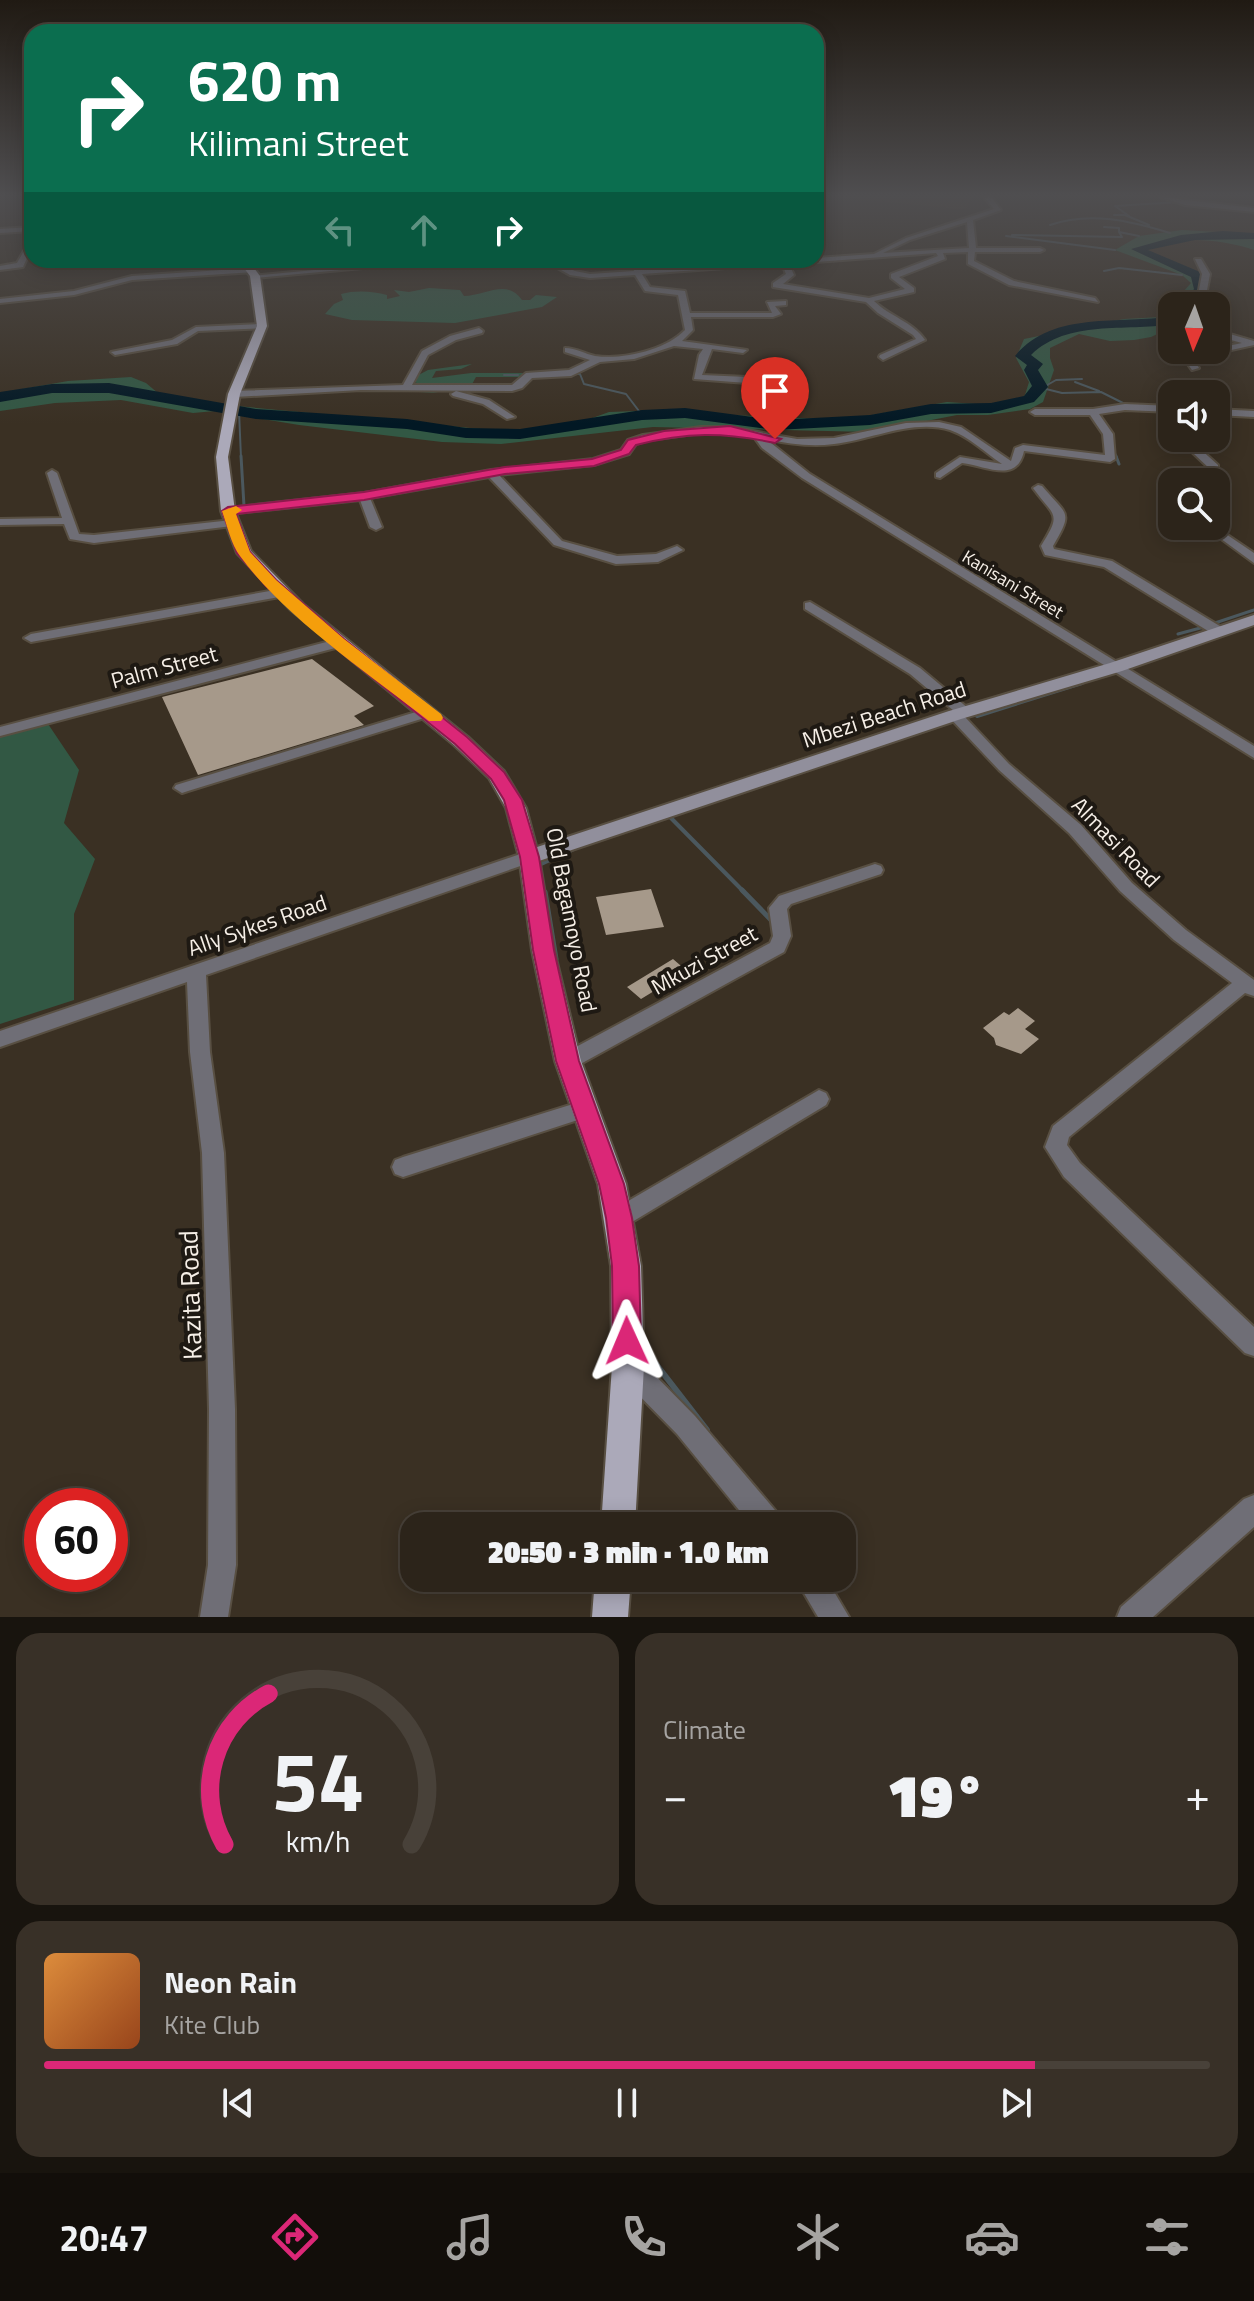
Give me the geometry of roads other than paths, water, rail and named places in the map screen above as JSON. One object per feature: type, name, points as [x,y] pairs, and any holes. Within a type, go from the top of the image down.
[{"type":"main road","points":[[253,273],[262,326]]},
{"type":"main road","name":"Old Bagamoyo Road","points":[[262,326],[231,403],[222,457],[230,517],[244,553],[281,593],[338,643],[429,712],[497,775],[516,808],[529,857],[543,950],[568,1061],[612,1184],[619,1218],[626,1266],[628,1366],[619,1512]]},
{"type":"main road","name":"Mbezi Beach Road","points":[[529,857],[1254,620]]},
{"type":"main road","points":[[610,1617],[612,1592]]},
{"type":"street","points":[[0,301],[74,293],[132,278],[261,272]]},
{"type":"street","points":[[573,272],[581,276],[648,272]]},
{"type":"street","points":[[789,272],[790,275],[776,285],[869,300],[911,290],[894,276],[903,272]]},
{"type":"street","points":[[991,272],[1012,283],[1095,300]]},
{"type":"street","points":[[1202,272],[1205,279],[1203,292]]},
{"type":"street","points":[[182,285],[189,284],[195,274]]},
{"type":"street","points":[[638,274],[648,289],[682,293],[689,330],[674,343]]},
{"type":"street","points":[[869,300],[878,311],[915,331],[921,340],[883,357]]},
{"type":"street","points":[[686,315],[750,320],[777,314],[770,304],[783,303]]},
{"type":"street","points":[[115,352],[174,342],[196,329],[262,326]]},
{"type":"street","points":[[406,387],[425,353],[453,338],[479,331]]},
{"type":"street","points":[[1230,337],[1253,344]]},
{"type":"street","points":[[568,350],[598,359],[619,360],[674,343],[743,350]]},
{"type":"street","points":[[1195,368],[1189,360],[1192,356],[1253,344]]},
{"type":"street","points":[[709,347],[703,355],[697,377],[747,380],[768,376]]},
{"type":"street","points":[[231,403],[406,387],[512,388],[519,386],[529,375],[571,373],[598,359]]},
{"type":"street","points":[[427,388],[486,402],[510,417]]},
{"type":"street","points":[[1035,412],[1158,408]]},
{"type":"street","points":[[940,475],[960,460],[1003,468],[1012,466],[1023,448],[1099,459],[1112,458],[1108,434],[1093,412]]},
{"type":"street","points":[[1230,413],[1254,414]]},
{"type":"street","points":[[52,473],[74,537],[94,539],[491,473],[594,462],[625,452],[632,442],[664,434],[730,430],[797,442],[834,441],[906,426],[939,425],[957,429],[1012,466]]},
{"type":"street","name":"Kanisani Street","points":[[759,437],[806,476],[1254,753]]},
{"type":"street","points":[[1197,452],[1214,467]]},
{"type":"street","points":[[491,473],[558,543],[616,560],[658,558],[677,550]]},
{"type":"street","points":[[1038,488],[1061,516],[1061,523],[1047,546],[1049,552],[1108,564],[1218,631]]},
{"type":"street","points":[[364,496],[376,527]]},
{"type":"street","points":[[0,522],[67,521]]},
{"type":"street","points":[[1229,540],[1254,559]]},
{"type":"street","points":[[31,638],[281,593]]},
{"type":"street","name":"Almasi Road","points":[[810,606],[915,671],[959,714],[1004,767],[1075,829],[1126,887],[1180,935],[1249,986]]},
{"type":"street","name":"Palm Street","points":[[0,732],[338,643]]},
{"type":"street","points":[[182,788],[429,712]]},
{"type":"street","name":"Ally Sykes Road","points":[[0,1039],[529,857]]},
{"type":"street","name":"Mkuzi Street","points":[[568,1061],[778,947],[782,936],[778,908],[785,900],[875,870]]},
{"type":"street","name":"Kazita Road","points":[[196,971],[200,1052],[213,1153],[222,1422],[222,1565],[214,1617]]},
{"type":"street","points":[[1249,986],[1060,1132],[1056,1147],[1072,1170],[1254,1344]]},
{"type":"street","points":[[619,1218],[819,1099]]},
{"type":"street","points":[[403,1167],[586,1109]]},
{"type":"street","points":[[628,1366],[686,1425],[758,1512]]},
{"type":"street","points":[[1131,1617],[1254,1509]]},
{"type":"street","points":[[818,1592],[835,1617]]},
{"type":"waterway","points":[[1159,272],[1182,275]]},
{"type":"waterway","points":[[1190,272],[1196,275],[1198,292]]},
{"type":"waterway","points":[[261,286],[264,306]]},
{"type":"waterway","points":[[0,397],[52,388],[109,388],[256,414],[407,424],[466,433],[520,434],[642,415],[685,413],[776,425],[870,420],[931,409],[991,408],[1029,399],[1040,387],[1031,370],[1036,364],[1022,356],[1036,342],[1071,328],[1158,322]]},
{"type":"waterway","points":[[572,374],[580,374],[584,384],[626,394],[642,415]]},
{"type":"waterway","points":[[504,375],[518,375]]},
{"type":"waterway","points":[[1035,392],[1056,380],[1082,379]]},
{"type":"waterway","points":[[1075,382],[1099,391]]},
{"type":"waterway","points":[[1046,389],[1062,393],[1101,392],[1125,404],[1119,405]]},
{"type":"waterway","points":[[239,411],[241,458]]},
{"type":"waterway","points":[[1113,448],[1117,458]]},
{"type":"waterway","points":[[241,456],[244,506]]},
{"type":"waterway","points":[[1116,456],[1119,464]]},
{"type":"waterway","points":[[1212,624],[1254,610]]},
{"type":"waterway","points":[[1178,634],[1204,627]]},
{"type":"waterway","points":[[977,716],[1082,683]]},
{"type":"waterway","points":[[668,815],[744,892]]},
{"type":"waterway","points":[[540,868],[539,865],[572,850]]},
{"type":"waterway","points":[[742,890],[773,922]]},
{"type":"waterway","points":[[545,892],[556,959]]},
{"type":"waterway","points":[[642,1346],[707,1430]]}]
